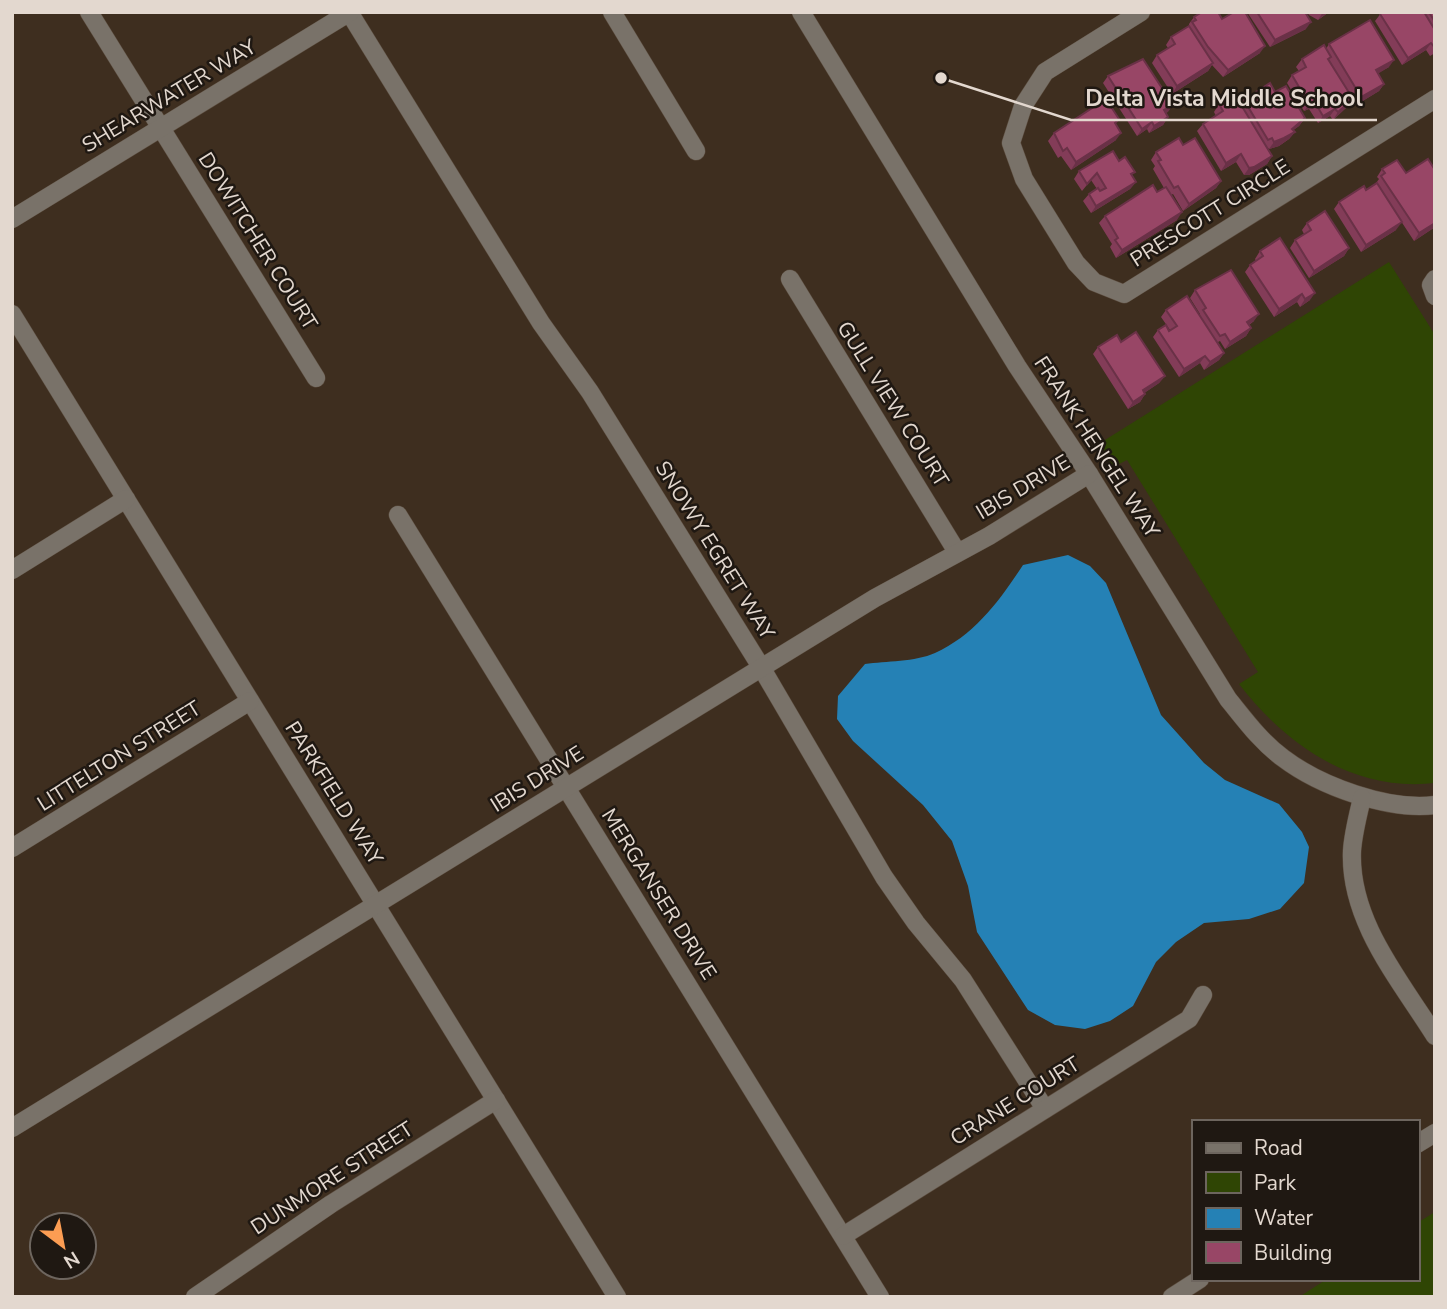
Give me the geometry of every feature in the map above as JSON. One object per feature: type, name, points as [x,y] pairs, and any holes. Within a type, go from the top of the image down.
[{"type":"street","name":"DOWITCHER COURT","points":[[89,12],[316,378]]},
{"type":"street","name":"SHEARWATER WAY","points":[[12,219],[350,12]]},
{"type":"street","name":"SNOWY EGRET WAY","points":[[350,12],[534,312],[590,392],[761,667],[884,877],[916,923],[963,980],[1045,1109]]},
{"type":"street","points":[[612,12],[696,151]]},
{"type":"street","name":"FRANK HENGEL WAY","points":[[801,12],[1017,366],[1089,474],[1228,699],[1254,732],[1283,759],[1362,798],[1435,805]]},
{"type":"street","name":"PRESCOTT CIRCLE","points":[[1141,12],[1045,72],[1023,106],[1012,143],[1024,179],[1076,263],[1094,282],[1124,294],[1435,99]]},
{"type":"street","name":"GULL VIEW COURT","points":[[790,279],[957,552]]},
{"type":"street","points":[[1435,279],[1431,285],[1435,296]]},
{"type":"street","name":"PARKFIELD WAY","points":[[12,314],[617,1297]]},
{"type":"street","name":"IBIS DRIVE","points":[[12,1128],[761,667],[1089,474]]},
{"type":"street","points":[[12,570],[126,499]]},
{"type":"street","name":"MERGANSER DRIVE","points":[[398,515],[880,1297]]},
{"type":"street","name":"LITTELTON STREET","points":[[12,848],[250,701]]},
{"type":"street","points":[[1362,798],[1352,851],[1353,880],[1360,907],[1371,935],[1435,1036]]},
{"type":"street","name":"CRANE COURT","points":[[843,1236],[1189,1019],[1203,995]]},
{"type":"street","name":"DUNMORE STREET","points":[[195,1297],[331,1204],[496,1100]]},
{"type":"street","points":[[1419,1143],[1435,1133]]},
{"type":"street","points":[[1172,1297],[1197,1281]]},
{"type":"green space","points":[[1389,262],[1435,335],[1435,783],[1405,784],[1350,772],[1300,745],[1278,727],[1239,684],[1258,672],[1127,460],[1111,468],[1097,445]]},
{"type":"green space","points":[[1435,1212],[1435,1297],[1299,1297],[1324,1281],[1419,1281],[1419,1222]]},
{"type":"water","points":[[1068,555],[1090,566],[1106,583],[1161,715],[1204,763],[1225,780],[1279,804],[1302,832],[1309,847],[1304,883],[1280,909],[1249,919],[1204,923],[1176,942],[1156,962],[1133,1006],[1110,1021],[1085,1029],[1055,1025],[1028,1010],[977,932],[968,886],[952,841],[923,805],[853,741],[837,719],[838,696],[865,664],[900,661],[935,653],[962,637],[985,615],[1023,565]]},
{"type":"building","points":[[1202,12],[1218,12],[1222,19],[1234,12],[1245,12],[1265,46],[1228,70],[1208,47],[1192,22],[1196,20],[1194,17]]},
{"type":"building","points":[[1257,12],[1305,12],[1311,22],[1275,40]]},
{"type":"building","points":[[1424,12],[1435,30],[1435,48],[1431,43],[1408,58],[1380,14]]},
{"type":"building","points":[[1370,20],[1394,60],[1376,70],[1384,84],[1361,97],[1329,44]]},
{"type":"building","points":[[1189,26],[1213,63],[1177,86],[1157,55],[1175,44],[1171,37]]},
{"type":"building","points":[[1324,45],[1331,57],[1328,59],[1353,99],[1338,112],[1335,109],[1323,116],[1314,101],[1309,104],[1292,75],[1306,67],[1302,59]]},
{"type":"building","points":[[1143,59],[1173,105],[1164,110],[1168,117],[1154,126],[1152,122],[1142,129],[1108,76]]},
{"type":"building","points":[[1270,83],[1275,92],[1286,86],[1305,118],[1292,129],[1295,132],[1274,142],[1272,138],[1268,140],[1244,100]]},
{"type":"building","points":[[1233,96],[1272,156],[1254,167],[1249,168],[1241,154],[1226,163],[1203,124],[1223,111],[1219,104]]},
{"type":"building","points":[[1106,99],[1119,119],[1115,123],[1121,133],[1076,162],[1067,148],[1063,151],[1054,133]]},
{"type":"building","points":[[1179,138],[1183,145],[1195,138],[1221,181],[1189,204],[1178,186],[1174,188],[1158,161],[1161,160],[1156,152]]},
{"type":"building","points":[[1113,151],[1119,161],[1125,157],[1135,172],[1131,174],[1136,182],[1096,206],[1089,194],[1098,188],[1100,191],[1106,188],[1097,173],[1087,184],[1079,171]]},
{"type":"building","points":[[1428,159],[1435,170],[1435,223],[1419,233],[1381,176],[1385,173],[1382,169],[1397,160],[1406,173]]},
{"type":"building","points":[[1377,183],[1402,222],[1366,245],[1339,202],[1364,186],[1366,190]]},
{"type":"building","points":[[1153,185],[1157,192],[1166,187],[1182,212],[1122,250],[1105,216]]},
{"type":"building","points":[[1325,211],[1349,248],[1314,271],[1295,240],[1311,230],[1307,223]]},
{"type":"building","points":[[1280,238],[1315,293],[1305,299],[1302,294],[1279,309],[1250,265],[1263,256],[1260,251]]},
{"type":"building","points":[[1231,270],[1259,314],[1247,322],[1251,328],[1230,342],[1225,334],[1220,336],[1203,310],[1206,308],[1195,290]]},
{"type":"building","points":[[1187,296],[1224,353],[1210,362],[1205,356],[1184,369],[1158,330],[1166,325],[1169,331],[1177,326],[1166,310]]},
{"type":"building","points":[[1136,332],[1165,376],[1143,390],[1145,394],[1133,402],[1098,347],[1117,335],[1121,342]]},
{"type":"place","name":"Delta Vista Middle School","points":[[941,78]]}]
